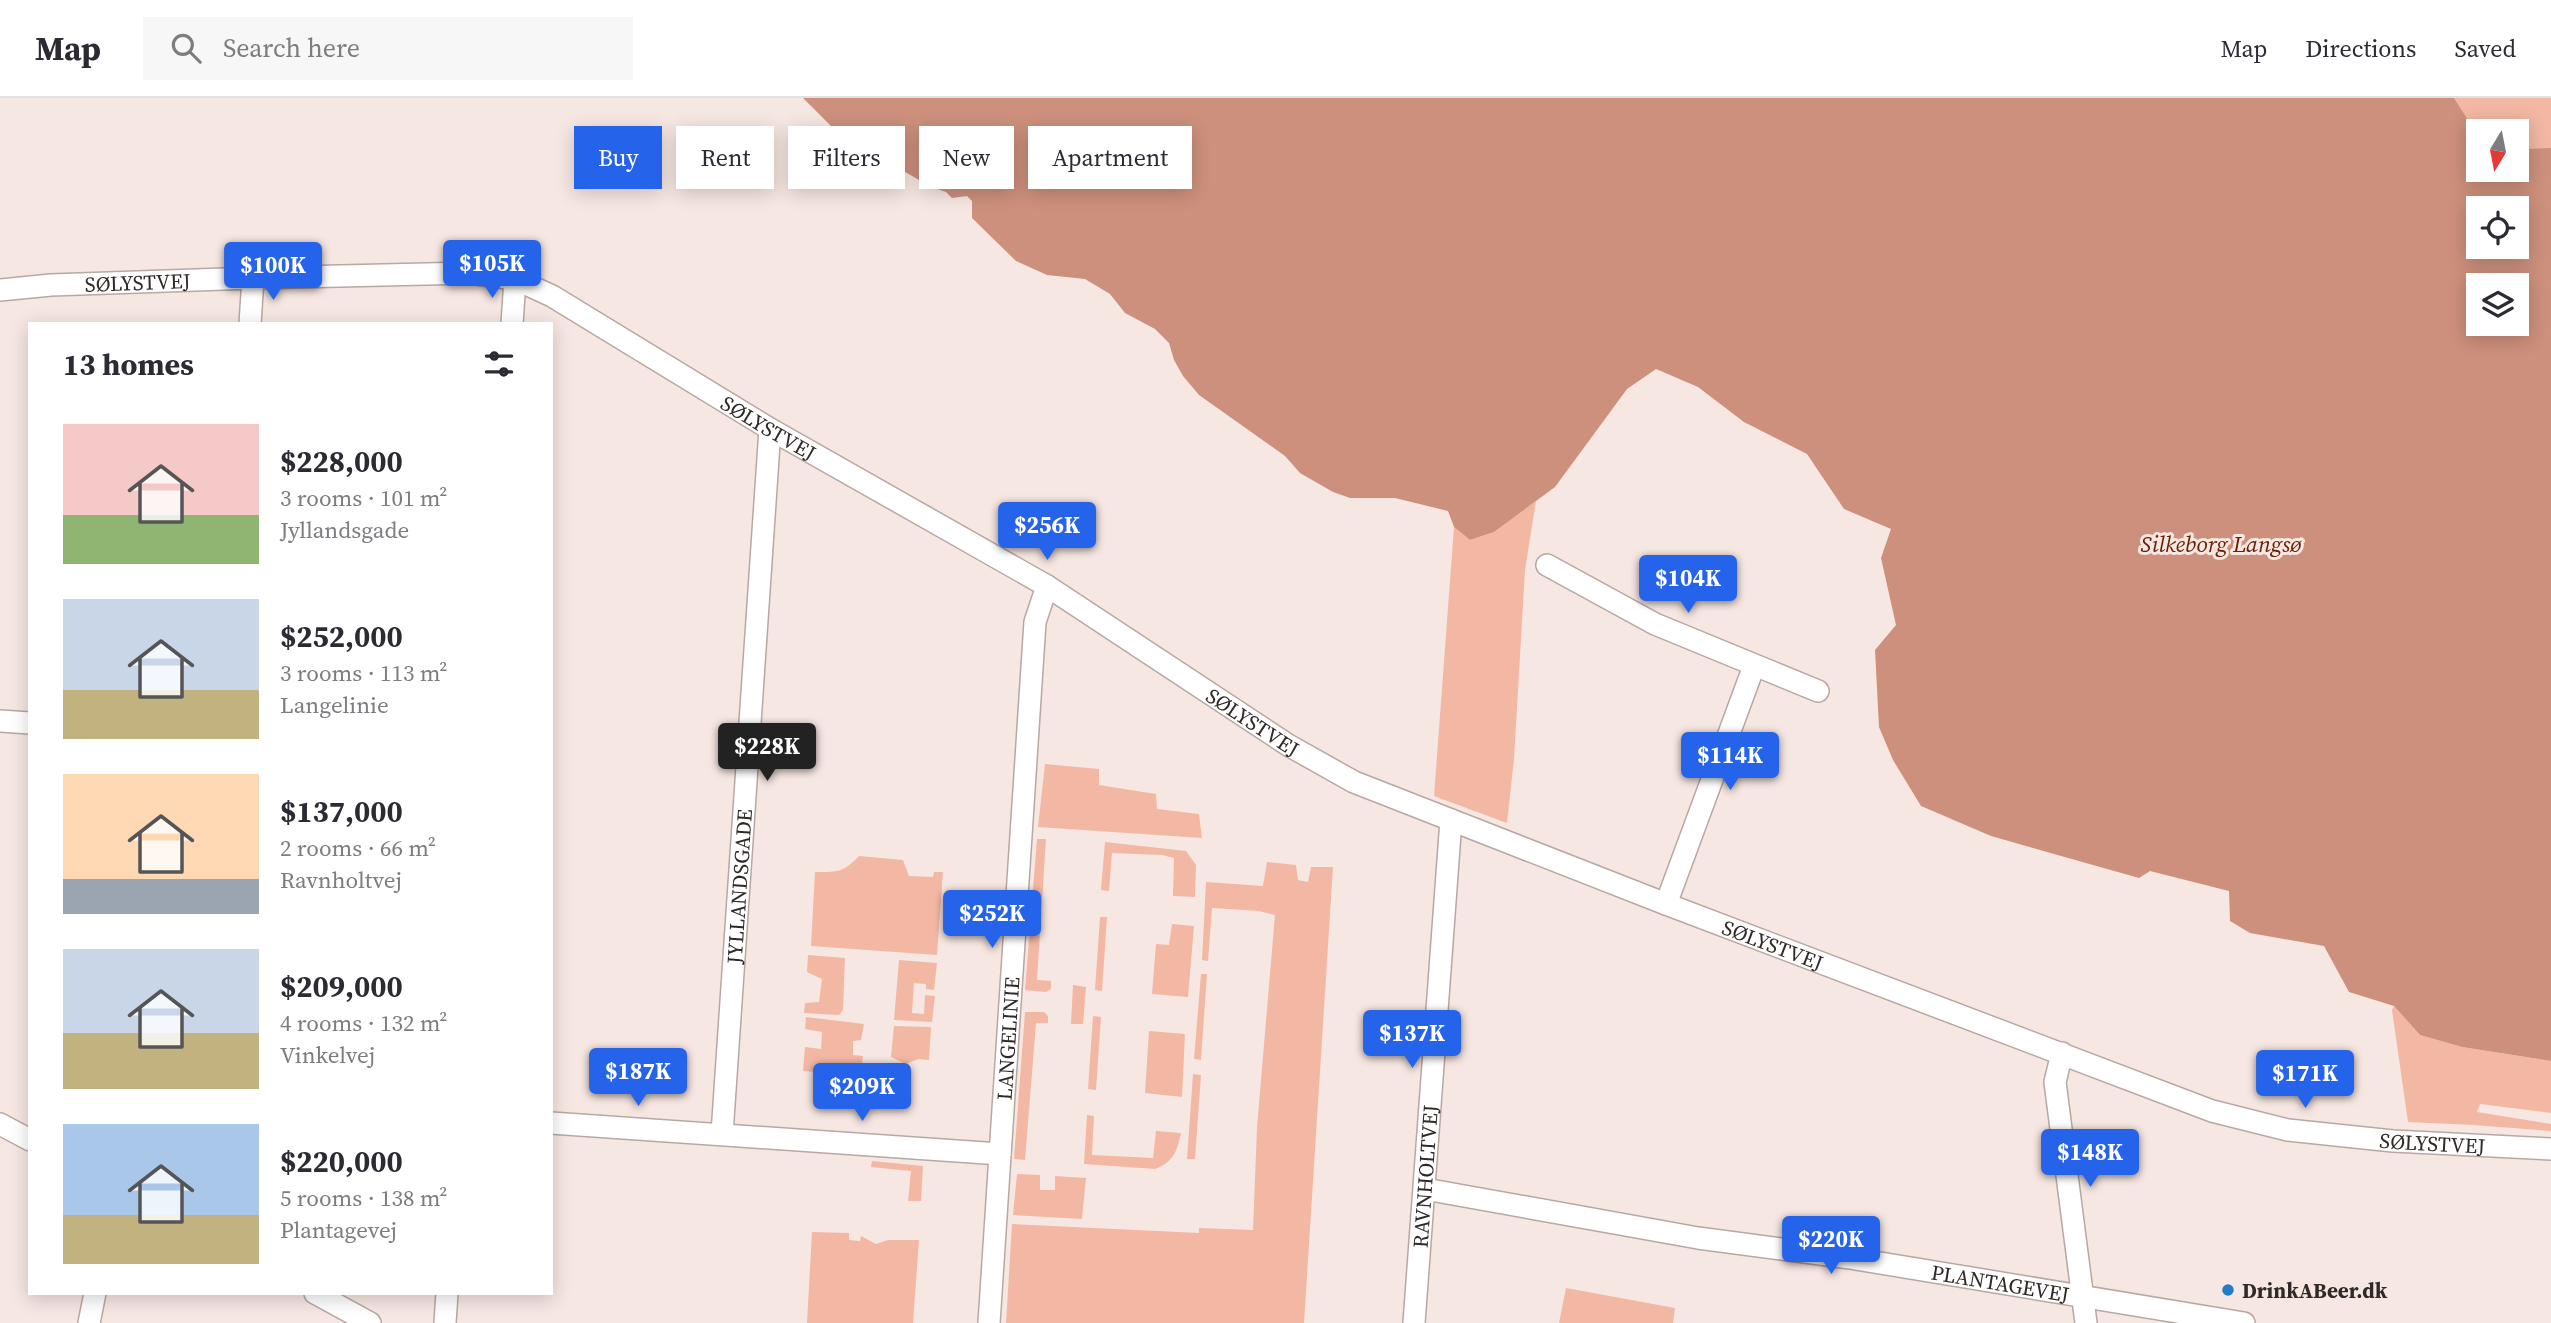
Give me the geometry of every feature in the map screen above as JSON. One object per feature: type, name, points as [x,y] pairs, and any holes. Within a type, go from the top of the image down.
[{"type":"street","name":"SØLYSTVEJ","points":[[0,290],[51,285],[469,273],[515,279],[552,296],[770,429],[1047,586],[1288,745],[1354,782],[1666,904],[2212,1111],[2288,1130],[2393,1141],[2551,1149]]},
{"type":"street","points":[[250,322],[253,278]]},
{"type":"street","points":[[512,322],[515,279]]},
{"type":"street","name":"JYLLANDSGADE","points":[[722,1134],[770,429]]},
{"type":"street","points":[[1547,565],[1655,624],[1818,691]]},
{"type":"street","name":"LANGELINIE","points":[[989,1323],[1035,622],[1047,586]]},
{"type":"street","points":[[1666,904],[1754,666]]},
{"type":"street","points":[[0,721],[28,723]]},
{"type":"street","name":"RAVNHOLTVEJ","points":[[1414,1323],[1451,820]]},
{"type":"street","points":[[2062,1053],[2054,1083],[2086,1323]]},
{"type":"street","points":[[553,1123],[1000,1154]]},
{"type":"street","points":[[0,1124],[28,1139]]},
{"type":"street","name":"PLANTAGEVEJ","points":[[1424,1189],[1698,1237],[1850,1258],[2244,1323]]},
{"type":"street","points":[[89,1323],[95,1295]]},
{"type":"street","points":[[319,1295],[370,1323]]},
{"type":"street","points":[[445,1323],[447,1295]]},
{"type":"shaded area","points":[[2454,98],[2551,98],[2551,148],[2529,149],[2529,119],[2468,119]]},
{"type":"shaded area","points":[[1536,501],[1525,570],[1514,759],[1507,823],[1434,796],[1454,527],[1470,540],[1494,532]]},
{"type":"shaded area","points":[[1045,764],[1099,769],[1099,785],[1156,794],[1157,809],[1199,814],[1202,838],[1038,827]]},
{"type":"shaded area","points":[[1037,839],[1046,839],[1037,980],[1051,981],[1051,989],[1046,992],[1025,990]]},
{"type":"shaded area","points":[[1105,842],[1186,851],[1196,865],[1195,897],[1173,896],[1174,858],[1162,855],[1112,853],[1109,891],[1101,890]]},
{"type":"shaded area","points":[[859,856],[903,860],[909,876],[933,877],[934,872],[943,872],[937,955],[811,946],[815,872],[839,870]]},
{"type":"shaded area","points":[[1267,862],[1296,865],[1298,880],[1308,882],[1311,867],[1333,867],[1304,1323],[1006,1323],[1012,1224],[1199,1233],[1199,1228],[1253,1230],[1257,1127],[1275,915],[1259,911],[1212,908],[1208,961],[1202,960],[1206,882],[1263,886]]},
{"type":"shaded area","points":[[1100,917],[1107,917],[1102,991],[1095,990]]},
{"type":"shaded area","points":[[1172,924],[1194,926],[1188,997],[1152,994],[1156,944],[1169,945]]},
{"type":"shaded area","points":[[808,955],[845,958],[843,1010],[839,1015],[804,1013],[805,1003],[819,1002],[822,979],[807,972]]},
{"type":"shaded area","points":[[899,960],[937,963],[934,990],[926,989],[926,984],[914,983],[912,1013],[924,1014],[925,995],[935,996],[932,1022],[894,1020]]},
{"type":"shaded area","points":[[1201,974],[1207,974],[1201,1060],[1194,1059]]},
{"type":"shaded area","points":[[1073,985],[1086,987],[1083,1024],[1071,1024]]},
{"type":"shaded area","points":[[2394,1006],[2420,1035],[2462,1047],[2551,1061],[2551,1113],[2480,1104],[2477,1112],[2551,1124],[2551,1131],[2408,1122],[2392,1010]]},
{"type":"shaded area","points":[[1025,1012],[1044,1012],[1048,1016],[1048,1023],[1036,1023],[1025,1160],[1014,1159]]},
{"type":"shaded area","points":[[1093,1016],[1101,1017],[1096,1090],[1088,1089]]},
{"type":"shaded area","points":[[806,1017],[864,1024],[861,1040],[853,1041],[853,1055],[863,1056],[861,1076],[803,1071],[805,1047],[821,1049],[822,1032],[805,1029]]},
{"type":"shaded area","points":[[894,1026],[931,1027],[929,1060],[918,1059],[906,1064],[891,1057]]},
{"type":"shaded area","points":[[1149,1031],[1185,1034],[1182,1097],[1145,1093]]},
{"type":"shaded area","points":[[1193,1074],[1201,1075],[1195,1159],[1187,1159]]},
{"type":"shaded area","points":[[1087,1115],[1094,1116],[1092,1155],[1153,1158],[1156,1131],[1181,1133],[1178,1146],[1170,1160],[1155,1169],[1084,1164]]},
{"type":"shaded area","points":[[872,1161],[923,1166],[921,1201],[908,1201],[911,1171],[871,1167]]},
{"type":"shaded area","points":[[1017,1174],[1040,1175],[1040,1190],[1055,1190],[1055,1176],[1086,1178],[1082,1219],[1013,1215]]},
{"type":"shaded area","points":[[812,1232],[849,1233],[849,1240],[860,1241],[861,1236],[876,1244],[888,1240],[919,1240],[913,1323],[807,1323]]},
{"type":"shaded area","points":[[1566,1288],[1675,1308],[1673,1323],[1559,1323]]},
{"type":"water","name":"Silkeborg Langsø","points":[[803,98],[2454,98],[2468,119],[2466,182],[2529,182],[2529,149],[2551,148],[2551,1061],[2462,1047],[2420,1035],[2394,1006],[2349,992],[2324,946],[2250,933],[2230,921],[2229,891],[2150,871],[2139,878],[1991,836],[1921,806],[1893,760],[1879,727],[1875,650],[1896,625],[1881,558],[1891,529],[1844,509],[1807,454],[1744,422],[1698,387],[1656,369],[1627,389],[1555,487],[1494,532],[1470,540],[1454,527],[1448,511],[1395,498],[1350,498],[1333,492],[1300,473],[1285,456],[1199,395],[1183,376],[1169,343],[1155,329],[1125,313],[1110,294],[1085,279],[1047,275],[1016,261],[972,218],[972,201],[967,196],[952,198],[938,189],[1014,189],[1014,126],[919,126],[919,180],[905,172],[905,126],[831,126]]},
{"type":"place","name":"DrinkABeer.dk","points":[[2228,1290]]}]
